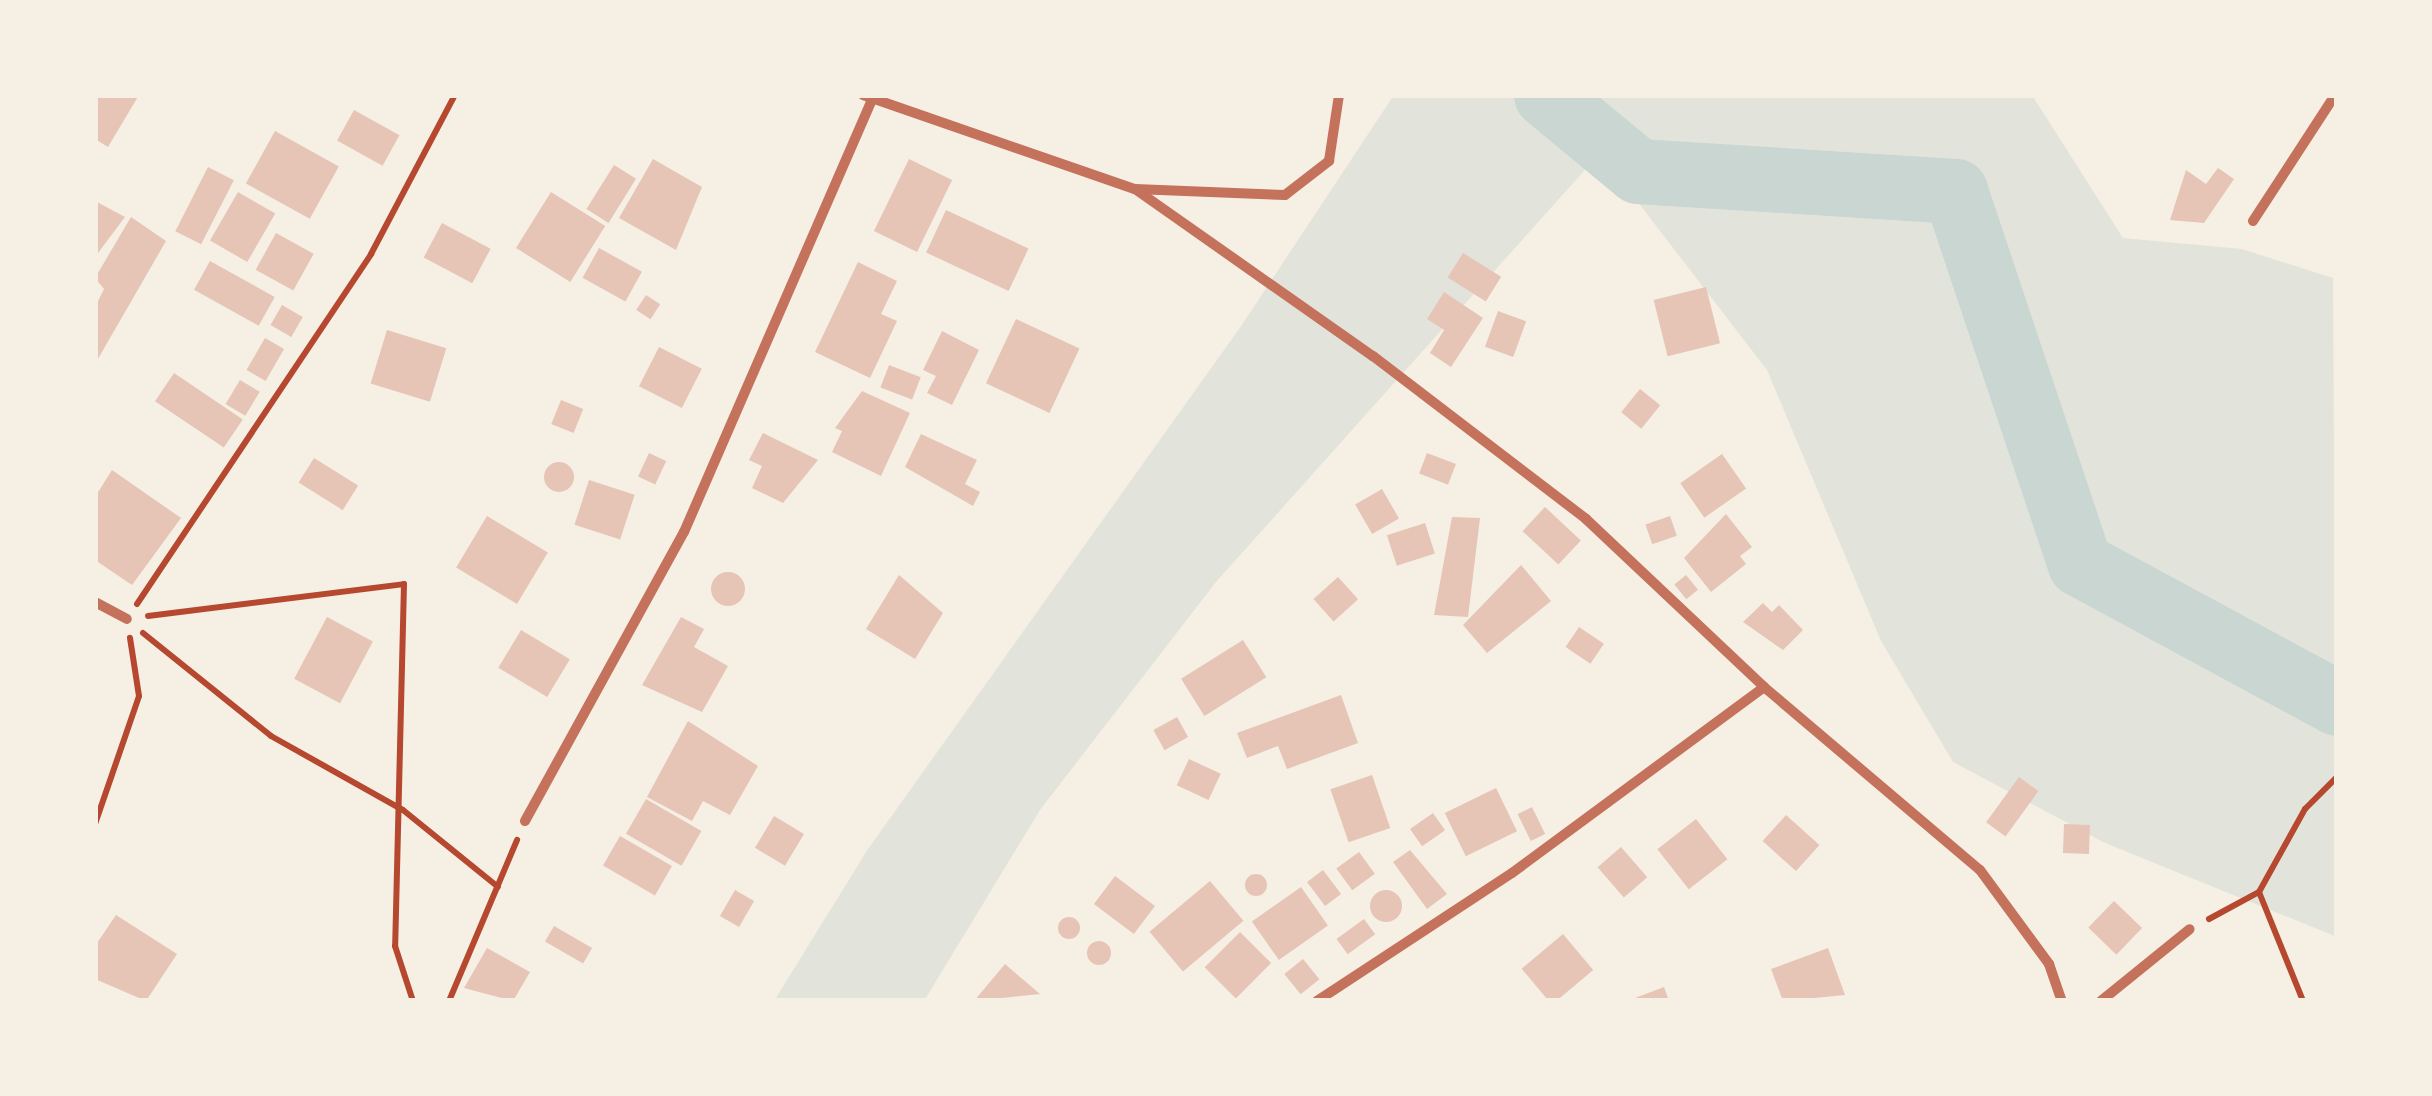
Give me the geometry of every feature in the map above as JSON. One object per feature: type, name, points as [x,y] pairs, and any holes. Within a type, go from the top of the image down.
[{"type":"street","points":[[525,821],[684,532],[870,97],[1135,189],[1285,195],[1329,161],[1338,95]]},
{"type":"street","points":[[2253,221],[2335,95]]},
{"type":"street","points":[[1135,189],[1586,519],[1764,687],[1980,870],[2049,964],[2062,1001]]},
{"type":"street","points":[[95,602],[127,619]]},
{"type":"street","points":[[1317,1001],[1512,872],[1764,687]]},
{"type":"street","points":[[2101,1001],[2190,929]]},
{"type":"path","points":[[95,824],[139,696],[127,619],[371,254],[454,95]]},
{"type":"path","points":[[127,619],[404,584],[404,810],[395,946],[413,1001]]},
{"type":"path","points":[[127,619],[270,736],[404,810],[498,888]]},
{"type":"path","points":[[2190,929],[2259,892],[2305,809],[2337,777]]},
{"type":"path","points":[[450,1001],[525,821]]},
{"type":"path","points":[[2259,892],[2303,1001]]},
{"type":"shaded area","points":[[1394,95],[2032,95],[2123,238],[2242,249],[2333,278],[2337,937],[2105,843],[1953,762],[1881,641],[1767,370],[1600,153],[1216,582],[1040,810],[924,1001],[774,1001],[868,849],[1239,329]]},
{"type":"building","points":[[95,95],[139,95],[108,147],[95,139]]},
{"type":"building","points":[[354,110],[399,135],[383,166],[337,141]]},
{"type":"building","points":[[275,131],[339,166],[310,219],[246,183]]},
{"type":"building","points":[[653,159],[702,187],[676,250],[619,218]]},
{"type":"building","points":[[909,159],[952,180],[917,252],[874,231]]},
{"type":"building","points":[[614,165],[636,179],[608,223],[586,209]]},
{"type":"building","points":[[208,167],[234,180],[201,244],[175,231]]},
{"type":"building","points":[[2218,168],[2234,179],[2204,223],[2170,220],[2186,170],[2206,184]]},
{"type":"building","points":[[238,192],[275,214],[247,262],[210,240]]},
{"type":"building","points":[[551,192],[605,226],[570,282],[516,248]]},
{"type":"building","points":[[95,201],[125,217],[95,257]]},
{"type":"building","points":[[946,210],[1028,248],[1009,291],[926,253]]},
{"type":"building","points":[[131,217],[166,241],[95,364],[95,307],[104,289],[95,278]]},
{"type":"building","points":[[442,223],[491,249],[472,283],[424,257]]},
{"type":"building","points":[[276,233],[314,254],[293,291],[256,270]]},
{"type":"building","points":[[599,248],[642,272],[625,301],[583,278]]},
{"type":"building","points":[[1463,253],[1501,277],[1486,301],[1448,278]]},
{"type":"building","points":[[210,261],[275,297],[259,326],[194,290]]},
{"type":"building","points":[[858,262],[897,281],[881,314],[897,321],[870,378],[815,352]]},
{"type":"building","points":[[1706,287],[1720,343],[1668,356],[1654,300]]},
{"type":"building","points":[[1444,292],[1483,318],[1451,367],[1430,353],[1444,330],[1427,319]]},
{"type":"building","points":[[646,295],[660,304],[650,319],[636,310]]},
{"type":"building","points":[[282,305],[303,317],[291,337],[270,325]]},
{"type":"building","points":[[1498,311],[1526,321],[1513,357],[1485,347]]},
{"type":"building","points":[[1016,319],[1079,349],[1049,413],[986,383]]},
{"type":"building","points":[[387,330],[446,348],[430,402],[371,384]]},
{"type":"building","points":[[942,331],[979,350],[952,405],[927,393],[936,376],[923,370]]},
{"type":"building","points":[[265,338],[284,349],[266,381],[246,370]]},
{"type":"building","points":[[659,347],[702,369],[682,408],[639,386]]},
{"type":"building","points":[[889,365],[921,377],[912,400],[880,387]]},
{"type":"building","points":[[174,373],[243,419],[224,448],[155,401]]},
{"type":"building","points":[[240,380],[260,392],[245,416],[226,404]]},
{"type":"building","points":[[1640,389],[1660,405],[1641,429],[1621,412]]},
{"type":"building","points":[[862,391],[910,413],[881,476],[832,452],[842,431],[835,428]]},
{"type":"building","points":[[561,400],[583,409],[574,433],[551,424]]},
{"type":"building","points":[[763,433],[818,460],[783,503],[752,488],[762,466],[749,460]]},
{"type":"building","points":[[921,434],[977,460],[965,484],[980,492],[973,506],[905,467]]},
{"type":"building","points":[[649,453],[666,461],[655,485],[638,477]]},
{"type":"building","points":[[1427,453],[1456,464],[1448,485],[1419,474]]},
{"type":"building","points":[[1722,454],[1746,488],[1704,518],[1680,483]]},
{"type":"building","points":[[314,458],[358,486],[343,510],[299,483]]},
{"type":"building","points":[[559,462],[570,466],[574,477],[570,488],[559,492],[548,488],[544,477],[548,466]]},
{"type":"building","points":[[112,470],[181,518],[132,585],[95,560],[95,497]]},
{"type":"building","points":[[589,480],[635,495],[620,540],[574,525]]},
{"type":"building","points":[[1382,489],[1399,518],[1372,534],[1355,504]]},
{"type":"building","points":[[1545,507],[1581,540],[1558,565],[1522,531]]},
{"type":"building","points":[[1726,514],[1752,547],[1740,556],[1746,564],[1711,592],[1684,558]]},
{"type":"building","points":[[487,516],[548,553],[517,604],[456,567]]},
{"type":"building","points":[[1670,516],[1677,536],[1652,544],[1645,524]]},
{"type":"building","points":[[1452,517],[1480,518],[1468,617],[1434,615]]},
{"type":"building","points":[[1425,523],[1435,553],[1397,566],[1387,535]]},
{"type":"building","points":[[1521,565],[1551,601],[1487,653],[1463,625]]},
{"type":"building","points":[[728,572],[740,577],[745,589],[740,601],[728,606],[716,601],[711,589],[716,577]]},
{"type":"building","points":[[899,575],[943,613],[915,659],[866,629]]},
{"type":"building","points":[[1686,575],[1698,590],[1686,599],[1674,584]]},
{"type":"building","points":[[1338,577],[1358,599],[1334,621],[1313,599]]},
{"type":"building","points":[[1763,603],[1772,612],[1779,605],[1803,630],[1783,650],[1743,622]]},
{"type":"building","points":[[327,617],[373,641],[340,703],[294,679]]},
{"type":"building","points":[[681,617],[704,629],[694,647],[728,666],[702,712],[642,685]]},
{"type":"building","points":[[1579,627],[1604,644],[1590,664],[1566,647]]},
{"type":"building","points":[[521,630],[570,659],[547,697],[498,668]]},
{"type":"building","points":[[1243,640],[1266,677],[1204,716],[1181,679]]},
{"type":"building","points":[[1341,695],[1358,743],[1287,769],[1278,746],[1247,758],[1237,733]]},
{"type":"building","points":[[1177,717],[1188,737],[1165,750],[1153,730]]},
{"type":"building","points":[[688,721],[758,766],[730,815],[703,801],[692,821],[647,797]]},
{"type":"building","points":[[1189,759],[1221,774],[1208,800],[1177,785]]},
{"type":"building","points":[[1372,775],[1390,828],[1349,842],[1330,789]]},
{"type":"building","points":[[2019,777],[2038,791],[2006,836],[1986,822]]},
{"type":"building","points":[[1496,788],[1517,831],[1466,856],[1445,813]]},
{"type":"building","points":[[646,799],[701,831],[681,866],[626,834]]},
{"type":"building","points":[[1532,807],[1545,834],[1531,841],[1518,814]]},
{"type":"building","points":[[1433,813],[1445,830],[1422,846],[1410,829]]},
{"type":"building","points":[[1786,815],[1819,845],[1796,871],[1763,841]]},
{"type":"building","points":[[774,816],[804,834],[785,866],[755,848]]},
{"type":"building","points":[[1696,819],[1727,859],[1689,889],[1657,849]]},
{"type":"building","points":[[2064,824],[2090,825],[2089,854],[2063,853]]},
{"type":"building","points":[[620,836],[672,866],[655,895],[603,865]]},
{"type":"building","points":[[1621,847],[1647,877],[1624,898],[1598,867]]},
{"type":"building","points":[[1410,850],[1447,894],[1427,909],[1393,862]]},
{"type":"building","points":[[1359,852],[1375,874],[1352,890],[1336,868]]},
{"type":"building","points":[[1323,870],[1341,894],[1325,906],[1307,882]]},
{"type":"building","points":[[1256,874],[1264,877],[1264,893],[1256,896],[1248,893],[1245,885],[1248,877]]},
{"type":"building","points":[[1115,876],[1155,906],[1134,934],[1094,904]]},
{"type":"building","points":[[1210,881],[1243,921],[1183,972],[1149,932]]},
{"type":"building","points":[[1301,887],[1328,926],[1279,960],[1252,921]]},
{"type":"building","points":[[735,890],[754,901],[739,927],[720,916]]},
{"type":"building","points":[[1386,890],[1398,894],[1402,906],[1398,918],[1386,922],[1374,918],[1370,906],[1374,894]]},
{"type":"building","points":[[2114,901],[2142,928],[2116,955],[2088,928]]},
{"type":"building","points":[[116,915],[177,954],[146,1001],[95,979],[95,946]]},
{"type":"building","points":[[1069,917],[1077,920],[1077,936],[1069,939],[1061,936],[1058,928],[1061,920]]},
{"type":"building","points":[[1364,919],[1375,934],[1348,954],[1336,939]]},
{"type":"building","points":[[554,926],[592,948],[583,964],[545,942]]},
{"type":"building","points":[[1240,932],[1271,963],[1236,998],[1205,967]]},
{"type":"building","points":[[1563,934],[1593,970],[1556,1001],[1549,1001],[1522,969]]},
{"type":"building","points":[[1099,941],[1111,953],[1099,965],[1087,953]]},
{"type":"building","points":[[487,948],[530,972],[513,1001],[464,988]]},
{"type":"building","points":[[1828,948],[1845,995],[1783,1001],[1771,969]]},
{"type":"building","points":[[1303,959],[1319,979],[1301,994],[1284,974]]},
{"type":"building","points":[[1005,964],[1040,994],[974,1001]]},
{"type":"building","points":[[1664,987],[1669,1001],[1627,1001]]},
{"type":"waterway","points":[[1546,95],[1638,171],[1955,191],[2080,564],[2337,703]]}]
